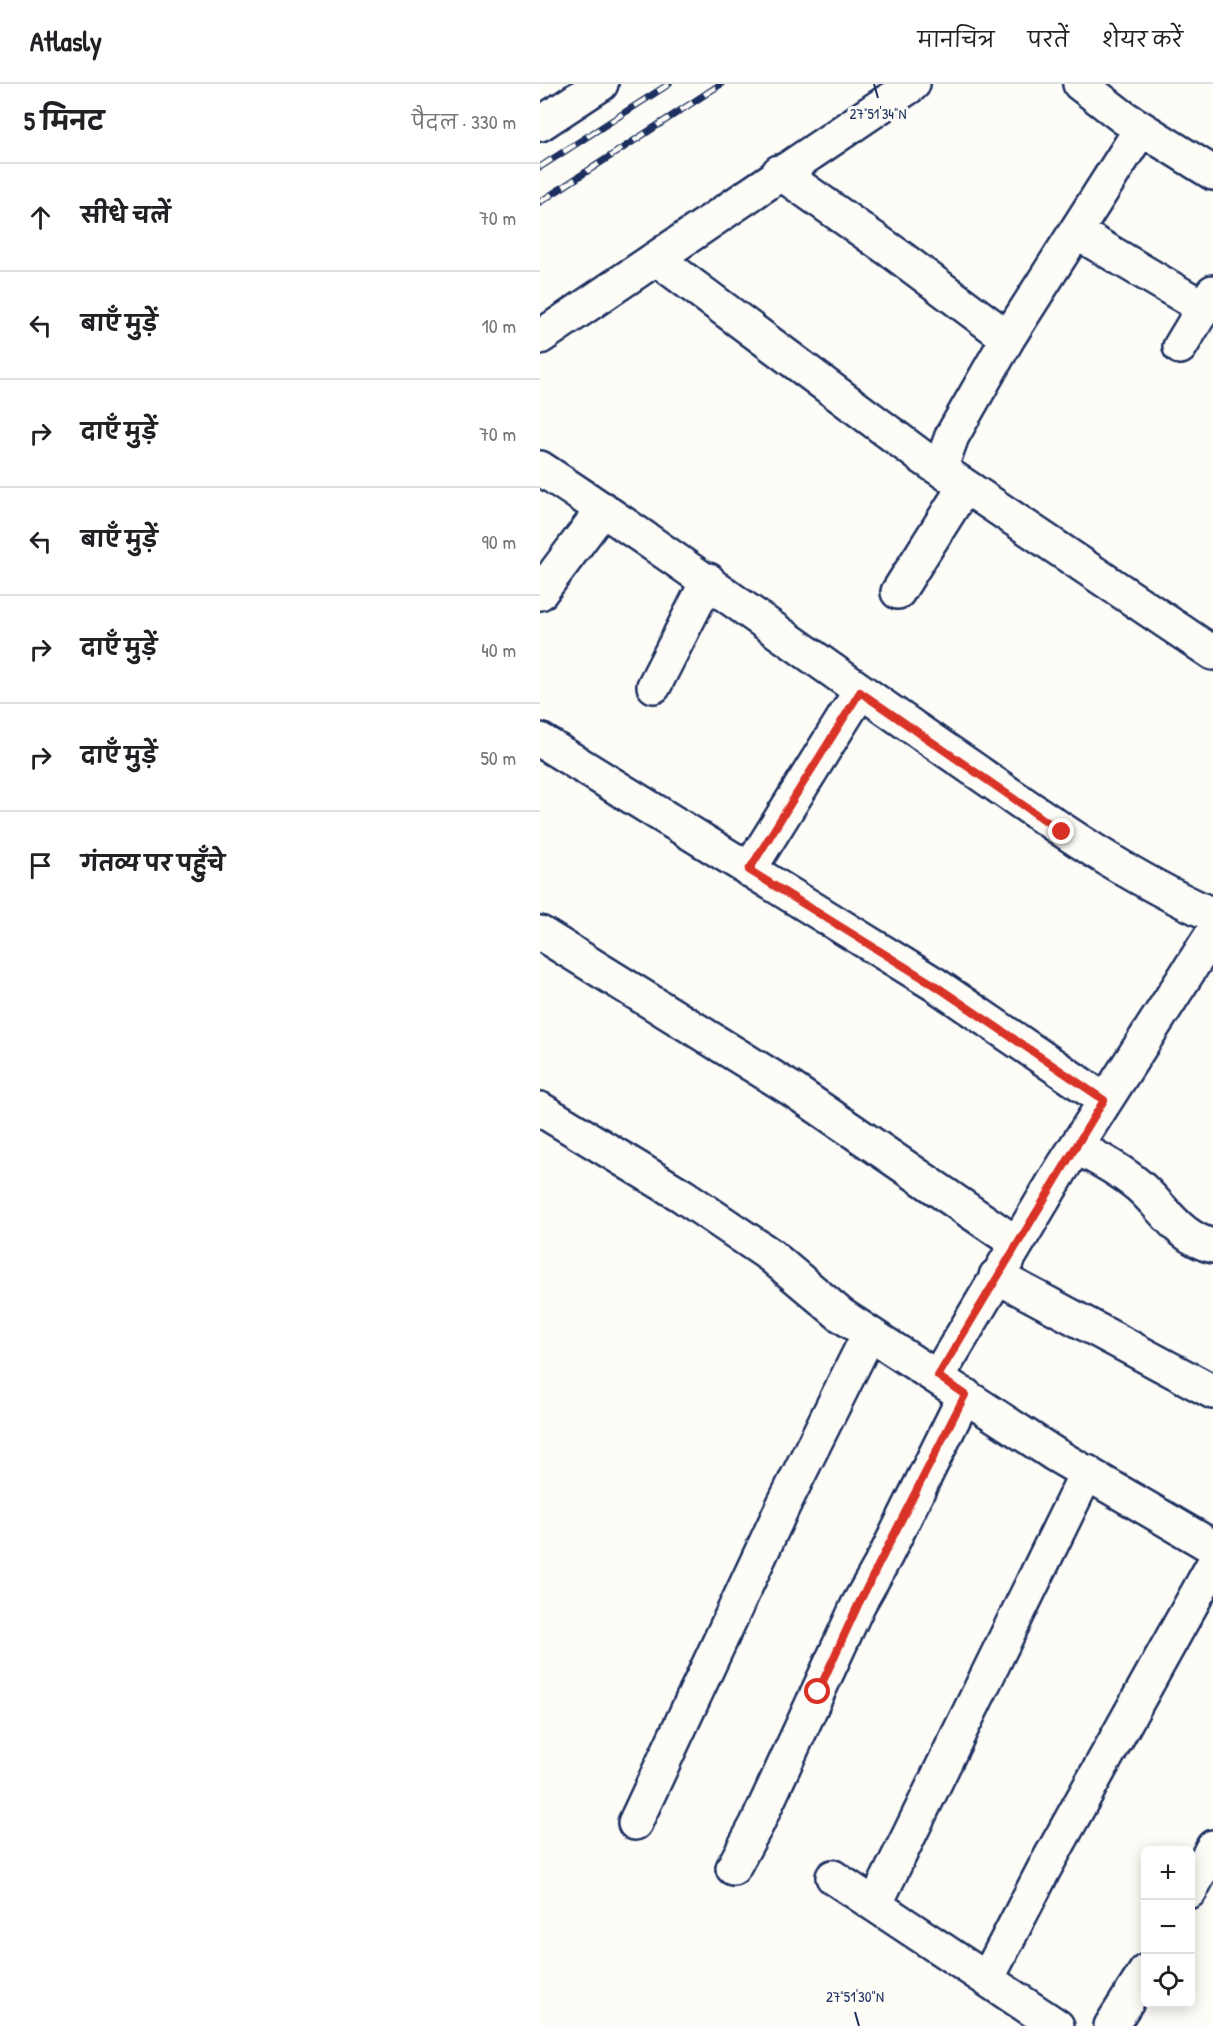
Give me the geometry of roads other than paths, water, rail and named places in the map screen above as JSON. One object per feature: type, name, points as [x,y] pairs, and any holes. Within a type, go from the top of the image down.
[{"type":"street","points":[[540,124],[601,84]]},
{"type":"street","points":[[540,337],[657,259],[779,172],[913,84]]},
{"type":"street","points":[[1080,84],[1141,129],[1213,173]]},
{"type":"street","points":[[898,592],[952,477],[952,436],[1008,338],[1141,129]]},
{"type":"street","points":[[779,172],[897,255],[1008,338]]},
{"type":"street","points":[[1076,232],[1208,300],[1180,347]]},
{"type":"street","points":[[657,259],[952,477],[1213,652]]},
{"type":"street","points":[[540,468],[708,580],[860,692],[1101,857],[1147,884],[1213,915]]},
{"type":"street","points":[[540,593],[603,509]]},
{"type":"street","points":[[654,686],[708,580]]},
{"type":"street","points":[[749,870],[860,692]]},
{"type":"street","points":[[540,740],[936,986],[1104,1100]]},
{"type":"street","points":[[540,933],[793,1090],[1016,1243]]},
{"type":"street","points":[[938,1376],[996,1276],[1104,1100],[1213,933]]},
{"type":"street","points":[[540,1109],[638,1167],[760,1249],[795,1274],[828,1305],[869,1334],[938,1376],[1054,1454],[1213,1547]]},
{"type":"street","points":[[1076,1147],[1109,1164],[1138,1186],[1178,1228],[1193,1239],[1213,1246]]},
{"type":"street","points":[[996,1276],[1213,1392]]},
{"type":"street","points":[[635,1823],[783,1506],[869,1334]]},
{"type":"street","points":[[733,1868],[758,1824],[858,1605],[965,1395]]},
{"type":"street","points":[[875,1905],[1087,1472]]},
{"type":"street","points":[[987,1979],[1044,1869],[1213,1565]]},
{"type":"street","points":[[1195,1883],[1213,1847]]},
{"type":"street","points":[[834,1877],[1056,2026]]},
{"type":"street","points":[[1111,2026],[1141,1979]]},
{"type":"railway","points":[[540,167],[669,84]]},
{"type":"railway","points":[[540,202],[721,84]]}]
